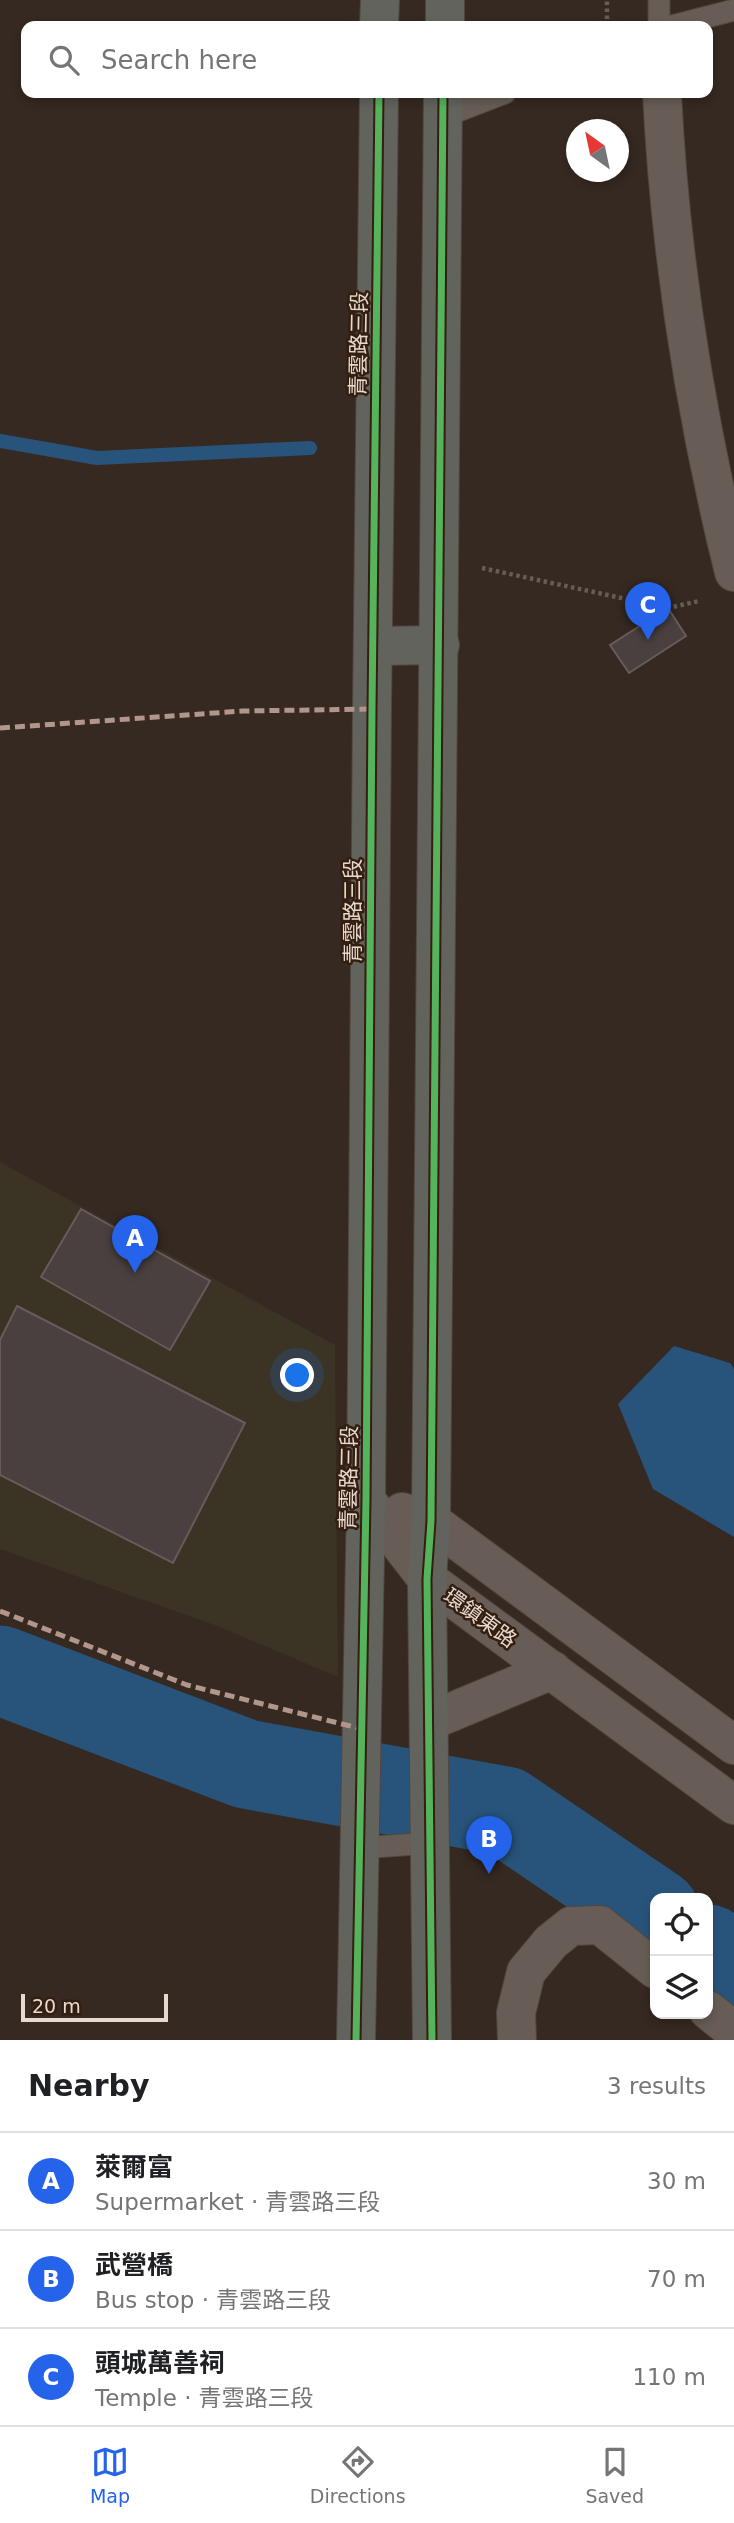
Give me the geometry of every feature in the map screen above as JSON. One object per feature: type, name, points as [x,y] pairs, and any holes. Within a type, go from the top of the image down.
[{"type":"main road","points":[[379,21],[380,0]]},
{"type":"main road","points":[[445,0],[445,21]]},
{"type":"main road","name":"青雲路三段","points":[[361,1848],[379,98]]},
{"type":"main road","points":[[432,2040],[427,1579],[430,1521],[436,724],[440,645],[443,105]]},
{"type":"main road","points":[[374,646],[440,645]]},
{"type":"main road","points":[[356,2040],[361,1848]]},
{"type":"street","points":[[662,98],[687,344],[734,572]]},
{"type":"street","points":[[366,1500],[430,1521],[734,1745]]},
{"type":"street","name":"環鎮東路","points":[[366,1500],[427,1579],[734,1805]]},
{"type":"street","points":[[430,1721],[552,1670]]},
{"type":"street","points":[[517,2040],[516,2013],[526,1972],[551,1942],[571,1926],[600,1925],[650,1965]]},
{"type":"street","points":[[713,2015],[734,2031]]},
{"type":"lane","points":[[659,0],[659,21]]},
{"type":"lane","points":[[691,21],[734,10]]},
{"type":"lane","points":[[443,105],[479,98]]},
{"type":"lane","points":[[361,1848],[429,1843]]},
{"type":"path","points":[[607,0],[607,21]]},
{"type":"path","points":[[440,559],[668,608]]},
{"type":"shaded area","points":[[0,1162],[335,1345],[338,1677],[217,1626],[0,1549]]},
{"type":"water","points":[[674,1346],[730,1363],[734,1369],[734,1537],[653,1489],[618,1404]]},
{"type":"building","points":[[668,608],[686,636],[629,673],[610,645]]},
{"type":"building","points":[[81,1209],[210,1281],[170,1350],[41,1277]]},
{"type":"building","points":[[17,1306],[245,1423],[173,1563],[0,1475],[0,1340]]},
{"type":"waterway","points":[[0,441],[97,458],[310,448]]},
{"type":"waterway","points":[[0,1670],[246,1764],[505,1811],[650,1910]]},
{"type":"waterway","points":[[713,1952],[734,1967]]},
{"type":"marked path","points":[[0,728],[243,711],[372,709]]},
{"type":"marked path","points":[[0,1611],[187,1685],[362,1729]]},
{"type":"cycle path","points":[[356,2040],[366,1500],[379,98]]},
{"type":"cycle path","points":[[432,2040],[427,1579],[431,1521],[443,98]]},
{"type":"place","name":"頭城萬善祠","points":[[648,640]]},
{"type":"place","name":"萊爾富","points":[[135,1273]]},
{"type":"place","name":"武營橋","points":[[489,1874]]}]
